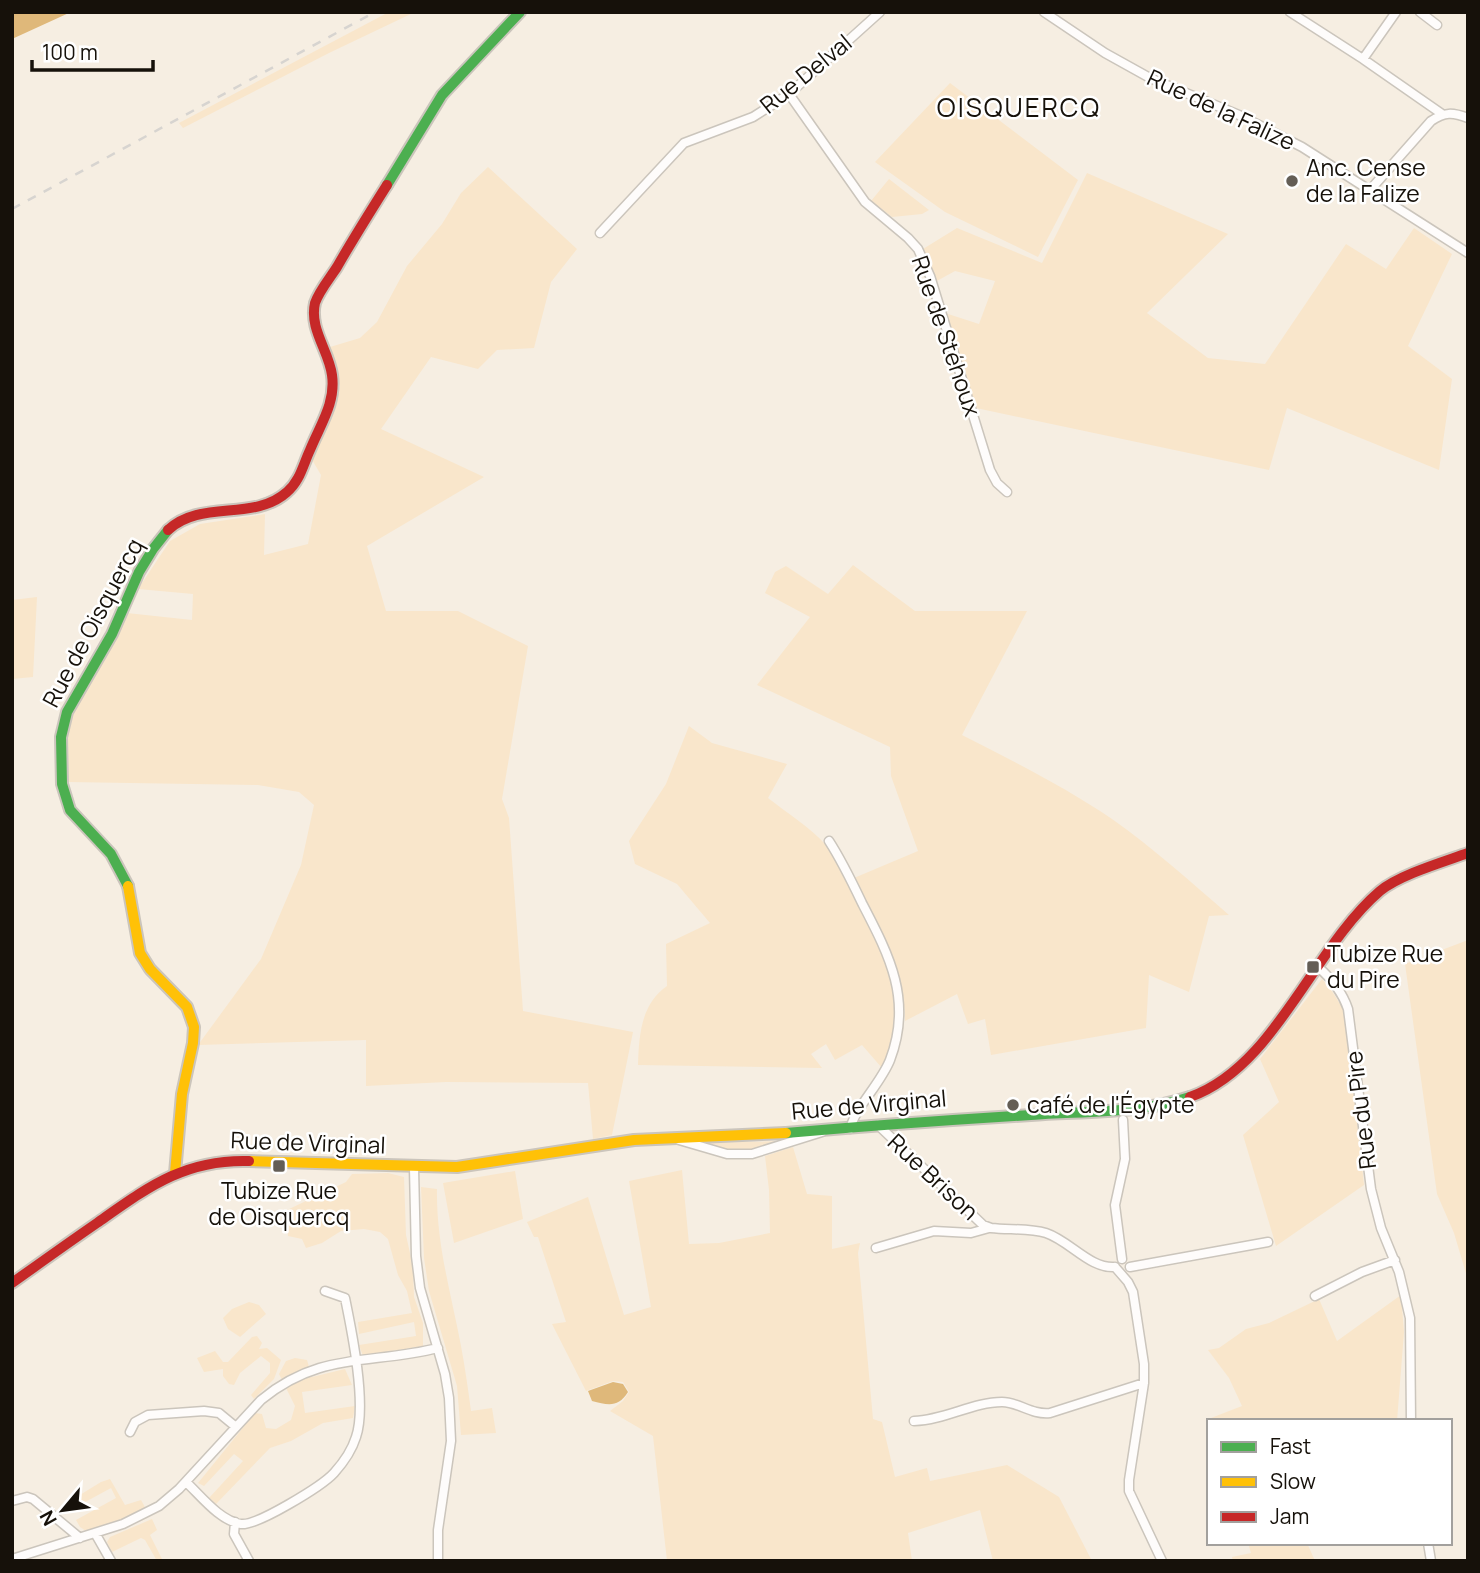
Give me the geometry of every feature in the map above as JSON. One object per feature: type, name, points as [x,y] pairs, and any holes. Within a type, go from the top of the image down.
[{"type":"street","name":"Rue de Oisquercq","points":[[174,1173],[182,1096],[194,1026],[181,997],[152,972],[142,958],[134,905],[114,858],[69,808],[61,772],[61,738],[66,715],[112,634],[139,570],[164,536],[179,521],[193,515],[259,506],[272,501],[292,488],[299,478],[330,409],[333,395],[330,363],[313,322],[316,300],[442,95],[520,12]]},
{"type":"street","name":"Rue Delval","points":[[600,233],[684,143],[753,117],[789,94],[880,12]]},
{"type":"street","name":"Rue de la Falize","points":[[1044,12],[1127,66],[1302,147],[1468,253]]},
{"type":"street","points":[[1290,12],[1363,58],[1442,114]]},
{"type":"street","points":[[1363,58],[1396,12]]},
{"type":"street","points":[[1420,12],[1437,25]]},
{"type":"street","name":"Rue de Stéhoux","points":[[789,94],[865,202],[908,238],[920,253],[934,288],[990,470],[997,483],[1007,492]]},
{"type":"street","points":[[1370,190],[1421,130],[1442,114],[1452,112],[1468,118]]},
{"type":"street","points":[[830,841],[879,935],[890,960],[899,992],[898,1028],[886,1071],[853,1120],[850,1129]]},
{"type":"street","name":"Rue de Virginal","points":[[12,1283],[136,1194],[174,1173],[232,1160],[414,1168],[482,1165],[634,1140],[748,1136],[1152,1106],[1198,1094],[1226,1079],[1249,1059],[1367,902],[1386,886],[1468,853]]},
{"type":"street","name":"Rue du Pire","points":[[1318,967],[1336,985],[1348,1009],[1371,1189],[1381,1228],[1395,1260],[1410,1318],[1410,1419]]},
{"type":"street","points":[[1122,1259],[1115,1205],[1125,1159],[1123,1120]]},
{"type":"street","name":"Rue Brison","points":[[878,1125],[989,1228]]},
{"type":"street","points":[[673,1138],[703,1149],[731,1155],[752,1154],[826,1130]]},
{"type":"street","points":[[414,1168],[421,1288],[449,1398],[451,1441],[438,1530],[438,1561]]},
{"type":"street","name":"Rue Brison","points":[[876,1248],[934,1231],[971,1233],[989,1228],[1048,1234],[1105,1267],[1118,1270]]},
{"type":"street","points":[[1118,1270],[1126,1272],[1130,1266],[1268,1242]]},
{"type":"street","points":[[1122,1259],[1130,1266]]},
{"type":"street","points":[[1122,1259],[1117,1262],[1118,1270],[1133,1292],[1144,1364],[1144,1384],[1129,1491],[1162,1561]]},
{"type":"street","points":[[1315,1296],[1362,1272],[1395,1260]]},
{"type":"street","points":[[186,1482],[224,1518],[246,1524],[319,1486],[334,1474],[348,1455],[361,1415],[355,1360],[345,1298],[325,1291]]},
{"type":"street","points":[[12,1559],[37,1557],[80,1538],[143,1516],[171,1497],[261,1400],[289,1380],[321,1366],[438,1348]]},
{"type":"street","points":[[914,1421],[934,1420],[971,1408],[1004,1402],[1039,1414],[1050,1413],[1144,1384]]},
{"type":"street","points":[[130,1432],[135,1422],[148,1415],[204,1411],[219,1413],[236,1427]]},
{"type":"street","points":[[12,1501],[27,1497],[33,1499],[80,1538]]},
{"type":"street","points":[[235,1522],[234,1534],[245,1559]]},
{"type":"street","points":[[95,1533],[111,1561]]},
{"type":"shaded area","points":[[12,12],[71,12],[12,39]]},
{"type":"shaded area","points":[[389,12],[415,12],[183,128],[179,123]]},
{"type":"shaded area","points":[[950,83],[1078,180],[1038,257],[945,212],[875,162]]},
{"type":"shaded area","points":[[488,167],[577,249],[551,282],[534,348],[497,350],[478,369],[431,357],[381,429],[484,477],[367,546],[386,611],[458,611],[528,646],[502,799],[509,818],[523,1011],[633,1032],[612,1135],[593,1139],[588,1083],[446,1082],[366,1086],[366,1040],[198,1045],[261,959],[301,865],[314,805],[299,792],[258,785],[67,782],[65,722],[127,613],[192,620],[193,594],[138,589],[170,541],[200,524],[265,514],[264,555],[308,544],[321,475],[311,458],[332,418],[340,386],[330,347],[360,338],[377,322],[407,266],[442,224],[461,193]]},
{"type":"shaded area","points":[[1087,173],[1228,234],[1147,313],[1208,358],[1265,364],[1346,244],[1386,269],[1414,228],[1452,254],[1408,346],[1452,379],[1439,470],[1287,408],[1269,470],[976,408],[945,313],[979,324],[995,281],[955,271],[935,282],[923,249],[957,228],[1042,263]]},
{"type":"shaded area","points":[[889,179],[929,210],[922,214],[892,217],[871,201]]},
{"type":"shaded area","points":[[853,565],[915,611],[1027,611],[962,735],[1057,785],[1112,819],[1157,853],[1229,915],[1209,916],[1189,992],[1149,975],[1146,1028],[991,1055],[985,1019],[968,1024],[957,994],[905,1021],[904,1002],[895,965],[854,878],[918,851],[891,776],[890,747],[757,685],[810,617],[765,593],[775,572],[786,566],[828,594]]},
{"type":"shaded area","points":[[37,597],[33,677],[12,679],[12,600]]},
{"type":"shaded area","points":[[689,726],[712,743],[787,764],[768,798],[813,832],[834,855],[875,935],[891,977],[895,1020],[891,1043],[882,1068],[862,1045],[835,1060],[826,1044],[811,1054],[822,1068],[638,1065],[643,1021],[658,993],[667,986],[666,944],[710,923],[677,884],[635,864],[629,841],[666,784]]},
{"type":"shaded area","points":[[1468,940],[1468,1280],[1454,1233],[1437,1194],[1405,964]]},
{"type":"shaded area","points":[[1322,979],[1345,1012],[1364,1185],[1276,1246],[1243,1135],[1279,1102],[1260,1059]]},
{"type":"shaded area","points":[[783,1141],[751,1151],[697,1143]]},
{"type":"shaded area","points":[[793,1147],[807,1194],[832,1196],[832,1249],[860,1243],[858,1253],[873,1419],[882,1422],[895,1477],[927,1468],[930,1481],[1007,1465],[1059,1497],[1092,1561],[993,1561],[980,1510],[908,1533],[912,1561],[667,1561],[653,1436],[610,1411],[623,1401],[629,1392],[623,1382],[613,1381],[586,1391],[552,1324],[566,1322],[538,1237],[534,1237],[527,1222],[588,1197],[624,1315],[651,1307],[629,1181],[682,1170],[689,1244],[719,1243],[770,1233],[765,1156]]},
{"type":"shaded area","points":[[515,1171],[523,1219],[454,1243],[443,1183]]},
{"type":"shaded area","points":[[388,1173],[404,1177],[406,1235],[413,1267],[414,1297],[423,1323],[423,1346],[363,1356],[359,1345],[416,1336],[414,1322],[359,1334],[358,1322],[412,1313],[388,1239],[380,1232],[364,1229],[341,1231],[322,1243],[306,1248],[302,1239],[288,1236],[287,1210],[346,1182],[352,1174]]},
{"type":"shaded area","points":[[421,1187],[437,1189],[442,1248],[471,1411],[492,1408],[496,1433],[461,1435],[457,1386],[429,1291],[424,1258]]},
{"type":"shaded area","points":[[1401,1295],[1404,1332],[1397,1419],[1211,1419],[1242,1406],[1229,1378],[1208,1350],[1219,1348],[1246,1329],[1269,1323],[1319,1299],[1337,1341]]},
{"type":"shaded area","points":[[249,1302],[259,1305],[266,1314],[240,1337],[228,1329],[223,1318],[232,1309]]},
{"type":"shaded area","points":[[257,1336],[262,1343],[259,1349],[267,1348],[281,1360],[274,1379],[254,1399],[251,1395],[270,1373],[270,1363],[261,1356],[240,1373],[234,1385],[229,1384],[223,1376],[223,1369],[204,1372],[197,1358],[215,1351],[223,1362],[228,1362],[252,1337]]},
{"type":"shaded area","points":[[295,1358],[307,1360],[312,1377],[345,1369],[352,1385],[302,1392],[305,1413],[355,1406],[353,1418],[323,1423],[291,1441],[270,1448],[216,1504],[209,1498],[243,1461],[234,1454],[204,1486],[198,1483],[255,1413],[262,1414],[266,1428],[276,1429],[291,1420],[295,1406],[279,1374],[286,1361]]},
{"type":"shaded area","points":[[613,1382],[623,1384],[628,1392],[620,1401],[608,1404],[592,1401],[588,1391]]},
{"type":"shaded area","points":[[110,1479],[125,1505],[141,1500],[146,1509],[109,1525],[86,1531],[76,1520],[116,1498],[111,1488],[65,1513],[62,1506]]},
{"type":"shaded area","points":[[152,1519],[157,1530],[150,1535],[163,1561],[157,1561],[145,1540],[141,1538],[112,1552],[107,1542],[110,1537]]},
{"type":"shaded area","points":[[1249,1545],[1308,1545],[1315,1561],[1233,1561],[1232,1557],[1251,1553]]},
{"type":"railway","points":[[12,209],[375,12]]},
{"type":"traffic: fast","points":[[387,185],[442,95],[520,12]]},
{"type":"traffic: fast","points":[[128,886],[111,854],[70,810],[62,784],[61,737],[67,712],[112,634],[139,572],[168,530]]},
{"type":"traffic: fast","points":[[786,1133],[1131,1109],[1190,1097]]},
{"type":"traffic: slow","points":[[128,886],[140,953],[150,969],[187,1007],[194,1027],[182,1094],[175,1173]]},
{"type":"traffic: slow","points":[[249,1161],[457,1167],[634,1140],[786,1133]]},
{"type":"traffic: jam","points":[[168,530],[196,515],[244,509],[274,501],[295,483],[332,395],[332,375],[317,331],[315,303],[387,185]]},
{"type":"traffic: jam","points":[[1190,1097],[1220,1082],[1246,1060],[1270,1034],[1334,943],[1380,891],[1410,874],[1468,853]]},
{"type":"traffic: jam","points":[[12,1283],[133,1198],[167,1178],[205,1165],[249,1161]]},
{"type":"place","name":"Anc. Cense de la Falize","points":[[1292,181]]},
{"type":"place","name":"Tubize Rue du Pire","points":[[1313,967]]},
{"type":"place","name":"café de l'Égypte","points":[[1013,1105]]},
{"type":"place","name":"Tubize Rue de Oisquercq","points":[[279,1166]]},
{"type":"district","name":"OISQUERCQ","points":[[1019,108]]}]
